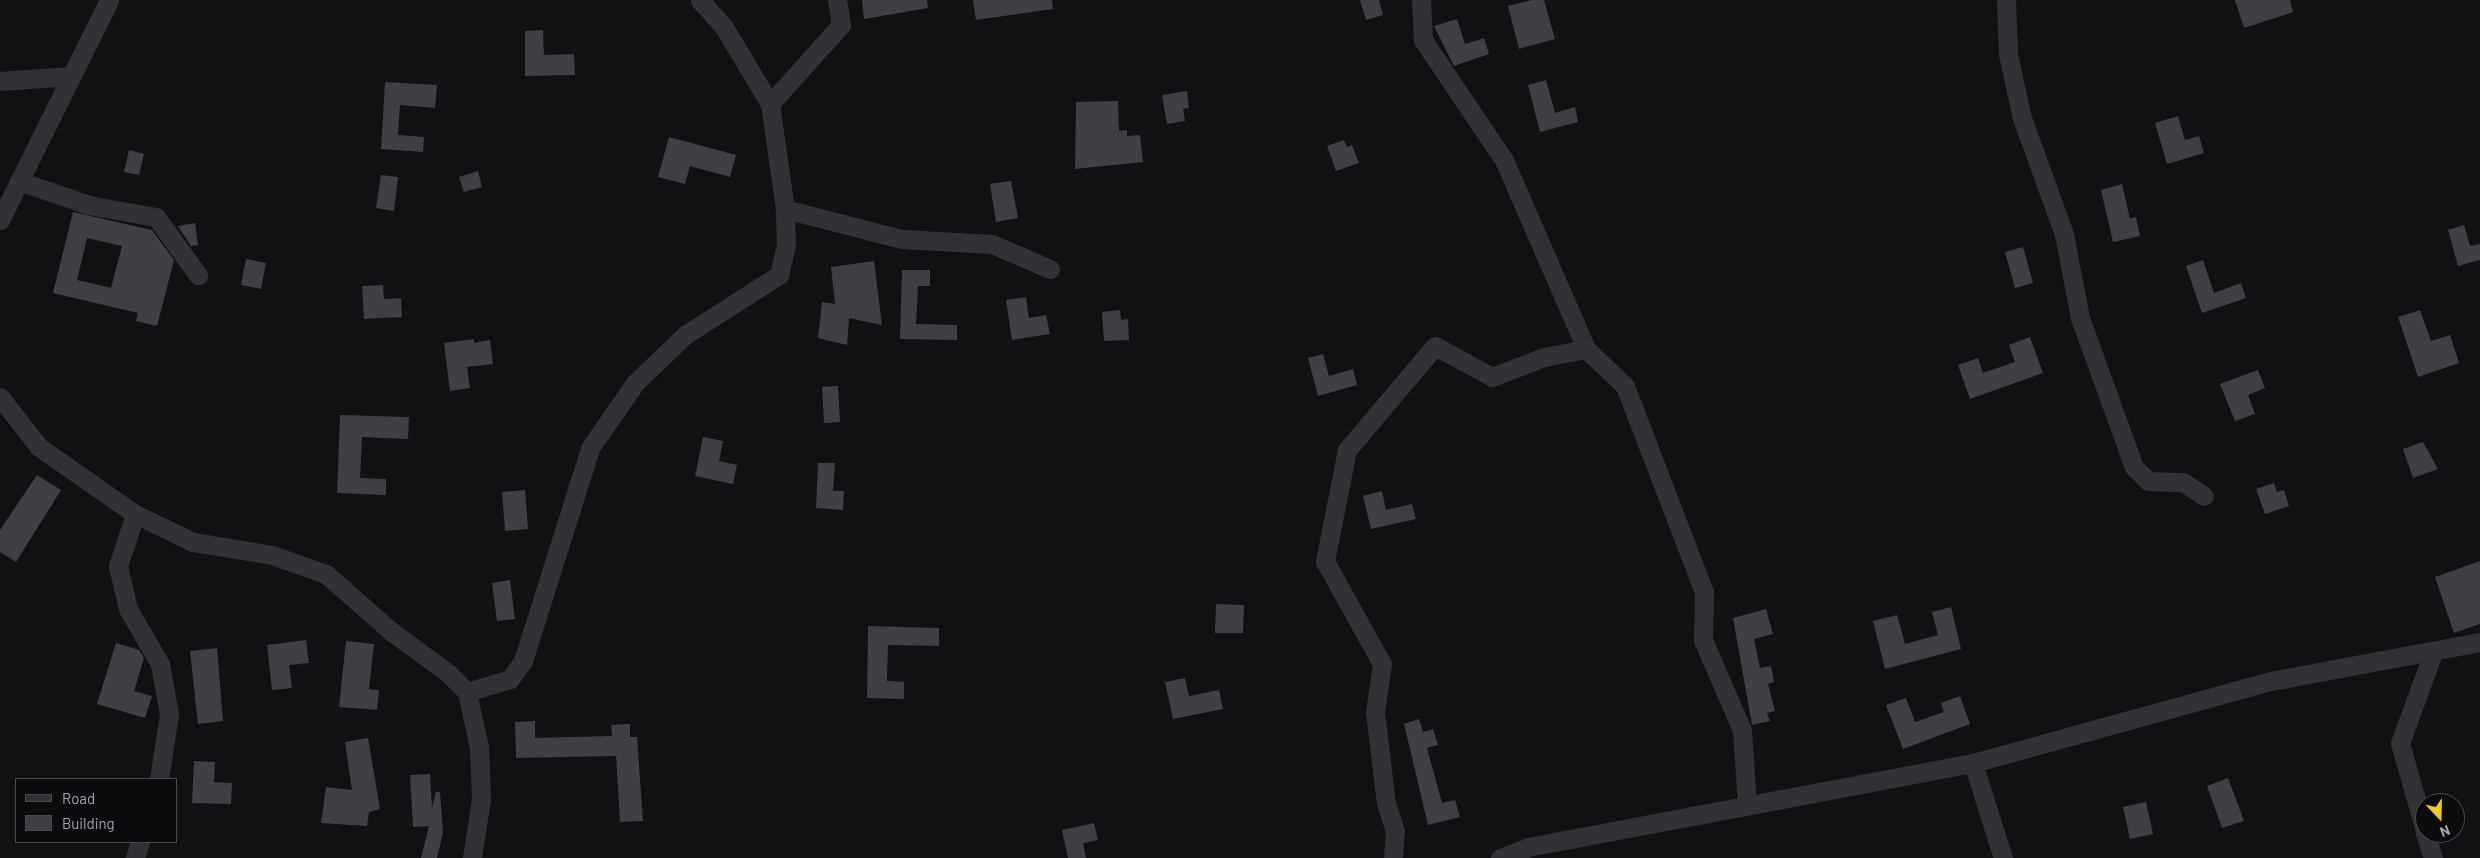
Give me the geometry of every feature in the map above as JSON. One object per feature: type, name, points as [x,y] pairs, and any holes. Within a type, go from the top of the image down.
[{"type":"street","points":[[0,220],[109,0]]},
{"type":"street","points":[[467,692],[510,679],[523,661],[590,448],[635,383],[685,335],[779,275],[786,245],[784,209],[770,104],[724,26],[700,0]]},
{"type":"street","points":[[770,104],[840,25],[837,0]]},
{"type":"street","points":[[1421,0],[1423,40],[1504,160],[1586,349],[1625,386],[1704,592],[1703,640],[1742,730],[1747,805]]},
{"type":"street","points":[[2006,0],[2008,54],[2022,118],[2064,234],[2080,318],[2134,467],[2148,481],[2183,482],[2204,496]]},
{"type":"street","points":[[0,81],[71,76]]},
{"type":"street","points":[[19,181],[89,205],[156,217],[198,275]]},
{"type":"street","points":[[784,209],[902,239],[992,244],[1050,269]]},
{"type":"street","points":[[1393,858],[1395,831],[1386,804],[1375,712],[1382,664],[1325,561],[1347,450],[1435,346],[1492,377],[1544,357],[1586,349]]},
{"type":"street","points":[[0,397],[39,447],[135,514],[192,542],[272,555],[326,574],[467,692],[479,747],[481,799],[472,858]]},
{"type":"street","points":[[135,514],[118,566],[128,609],[160,664],[170,714],[159,778]]},
{"type":"street","points":[[1500,858],[1528,847],[1973,763],[2271,681],[2480,642]]},
{"type":"street","points":[[2415,796],[2400,743],[2433,652]]},
{"type":"street","points":[[1973,763],[2003,858]]},
{"type":"street","points":[[134,858],[140,843]]},
{"type":"street","points":[[2428,843],[2433,858]]},
{"type":"building","points":[[862,0],[927,0],[928,8],[864,19]]},
{"type":"building","points":[[973,0],[1052,0],[1053,9],[976,20]]},
{"type":"building","points":[[1360,0],[1379,0],[1383,15],[1366,20]]},
{"type":"building","points":[[1532,0],[1544,0],[1555,39],[1519,49],[1508,6]]},
{"type":"building","points":[[2235,0],[2290,0],[2293,12],[2244,28]]},
{"type":"building","points":[[1457,19],[1465,44],[1484,38],[1489,54],[1454,66],[1434,26]]},
{"type":"building","points":[[543,30],[544,55],[574,54],[575,75],[525,76],[525,31]]},
{"type":"building","points":[[1546,80],[1555,113],[1575,107],[1578,122],[1540,132],[1528,85]]},
{"type":"building","points":[[385,82],[437,85],[435,108],[400,105],[398,135],[424,137],[423,152],[381,149]]},
{"type":"building","points":[[1187,91],[1189,108],[1183,109],[1185,121],[1167,124],[1162,95]]},
{"type":"building","points":[[1118,101],[1119,131],[1127,130],[1127,136],[1140,135],[1143,162],[1075,169],[1076,102]]},
{"type":"building","points":[[2178,116],[2185,140],[2199,136],[2204,153],[2167,164],[2155,123]]},
{"type":"building","points":[[669,137],[736,155],[730,177],[690,166],[685,184],[658,177]]},
{"type":"building","points":[[1344,140],[1347,147],[1352,145],[1359,163],[1336,171],[1327,146]]},
{"type":"building","points":[[129,150],[144,154],[139,175],[124,172]]},
{"type":"building","points":[[478,171],[482,187],[464,192],[459,177]]},
{"type":"building","points":[[381,175],[398,177],[394,211],[376,208]]},
{"type":"building","points":[[1011,181],[1018,218],[996,222],[990,184]]},
{"type":"building","points":[[2122,184],[2130,219],[2136,217],[2140,236],[2113,242],[2101,190]]},
{"type":"building","points":[[73,212],[152,230],[174,260],[157,326],[136,321],[138,313],[53,293]],"holes":[[[87,238],[122,246],[111,288],[77,280]]]},
{"type":"building","points":[[195,223],[198,245],[191,246],[178,226]]},
{"type":"building","points":[[2464,225],[2470,246],[2480,244],[2480,260],[2458,266],[2448,230]]},
{"type":"building","points":[[2023,247],[2033,283],[2015,288],[2005,252]]},
{"type":"building","points":[[246,259],[266,263],[261,289],[241,285]]},
{"type":"building","points":[[2203,260],[2214,293],[2241,283],[2246,298],[2202,313],[2186,266]]},
{"type":"building","points":[[874,261],[882,325],[849,318],[847,345],[818,338],[822,302],[835,304],[831,267]]},
{"type":"building","points":[[902,270],[930,270],[930,286],[918,286],[916,324],[957,325],[957,340],[900,339]]},
{"type":"building","points":[[383,285],[384,299],[401,298],[402,317],[364,319],[362,286]]},
{"type":"building","points":[[1026,297],[1029,318],[1046,315],[1050,334],[1012,340],[1006,300]]},
{"type":"building","points":[[1120,310],[1121,320],[1128,319],[1129,340],[1104,341],[1102,312]]},
{"type":"building","points":[[2420,310],[2431,341],[2450,335],[2459,363],[2418,377],[2398,317]]},
{"type":"building","points":[[2030,337],[2043,373],[1970,399],[1958,365],[1978,358],[1983,373],[2015,362],[2009,345]]},
{"type":"building","points":[[474,339],[474,343],[490,340],[493,364],[467,367],[470,388],[450,391],[444,343]]},
{"type":"building","points":[[1323,354],[1329,376],[1353,369],[1357,385],[1318,396],[1308,358]]},
{"type":"building","points":[[2258,370],[2265,388],[2248,395],[2255,414],[2235,421],[2220,384]]},
{"type":"building","points":[[838,386],[840,422],[824,423],[822,387]]},
{"type":"building","points":[[340,415],[409,417],[408,439],[362,437],[360,478],[386,479],[386,495],[337,493]]},
{"type":"building","points":[[703,437],[723,441],[719,461],[737,465],[733,484],[695,476]]},
{"type":"building","points":[[2423,442],[2438,469],[2413,478],[2403,449]]},
{"type":"building","points":[[818,463],[835,463],[833,491],[844,491],[843,510],[816,508]]},
{"type":"building","points":[[37,475],[61,490],[16,562],[0,552],[0,530]]},
{"type":"building","points":[[2274,483],[2277,492],[2284,490],[2289,506],[2265,514],[2256,489]]},
{"type":"building","points":[[525,490],[528,529],[505,531],[502,492]]},
{"type":"building","points":[[1382,491],[1386,510],[1412,504],[1416,519],[1371,529],[1363,496]]},
{"type":"building","points":[[2480,561],[2480,624],[2454,633],[2435,577]]},
{"type":"building","points":[[510,580],[515,619],[497,621],[492,583]]},
{"type":"building","points":[[1216,604],[1244,605],[1243,633],[1215,633]]},
{"type":"building","points":[[1951,607],[1961,649],[1885,669],[1873,621],[1897,615],[1905,644],[1938,635],[1932,612]]},
{"type":"building","points":[[1766,609],[1773,634],[1754,639],[1760,668],[1771,666],[1774,682],[1768,684],[1775,711],[1767,713],[1770,721],[1752,725],[1733,618]]},
{"type":"building","points":[[868,626],[939,628],[939,646],[888,645],[887,681],[904,682],[904,699],[867,698]]},
{"type":"building","points":[[306,640],[309,663],[289,665],[292,688],[272,690],[267,645]]},
{"type":"building","points":[[346,641],[374,644],[369,689],[379,690],[377,710],[339,707]]},
{"type":"building","points":[[116,643],[139,650],[144,658],[134,691],[152,696],[145,718],[97,704]]},
{"type":"building","points":[[217,648],[223,721],[198,724],[190,651]]},
{"type":"building","points":[[1185,678],[1189,696],[1219,690],[1223,709],[1173,719],[1165,682]]},
{"type":"building","points":[[1960,696],[1970,724],[1903,749],[1886,705],[1906,698],[1915,722],[1944,712],[1941,703]]},
{"type":"building","points":[[1419,719],[1423,732],[1433,729],[1438,745],[1427,748],[1442,803],[1455,800],[1460,817],[1428,825],[1404,724]]},
{"type":"building","points":[[535,721],[535,738],[612,736],[611,725],[630,724],[630,737],[637,737],[643,821],[620,822],[616,756],[516,758],[515,722]]},
{"type":"building","points":[[368,738],[380,809],[369,812],[367,826],[321,823],[326,787],[352,790],[345,742]]},
{"type":"building","points":[[194,761],[215,762],[214,782],[232,783],[231,804],[192,803]]},
{"type":"building","points":[[430,774],[432,808],[436,792],[440,792],[443,833],[437,858],[421,858],[429,826],[413,827],[410,775]]},
{"type":"building","points":[[2228,778],[2244,821],[2222,828],[2207,786]]},
{"type":"building","points":[[2146,802],[2153,834],[2130,839],[2123,807]]},
{"type":"building","points":[[1094,823],[1098,840],[1083,843],[1086,858],[1068,858],[1062,830]]}]
